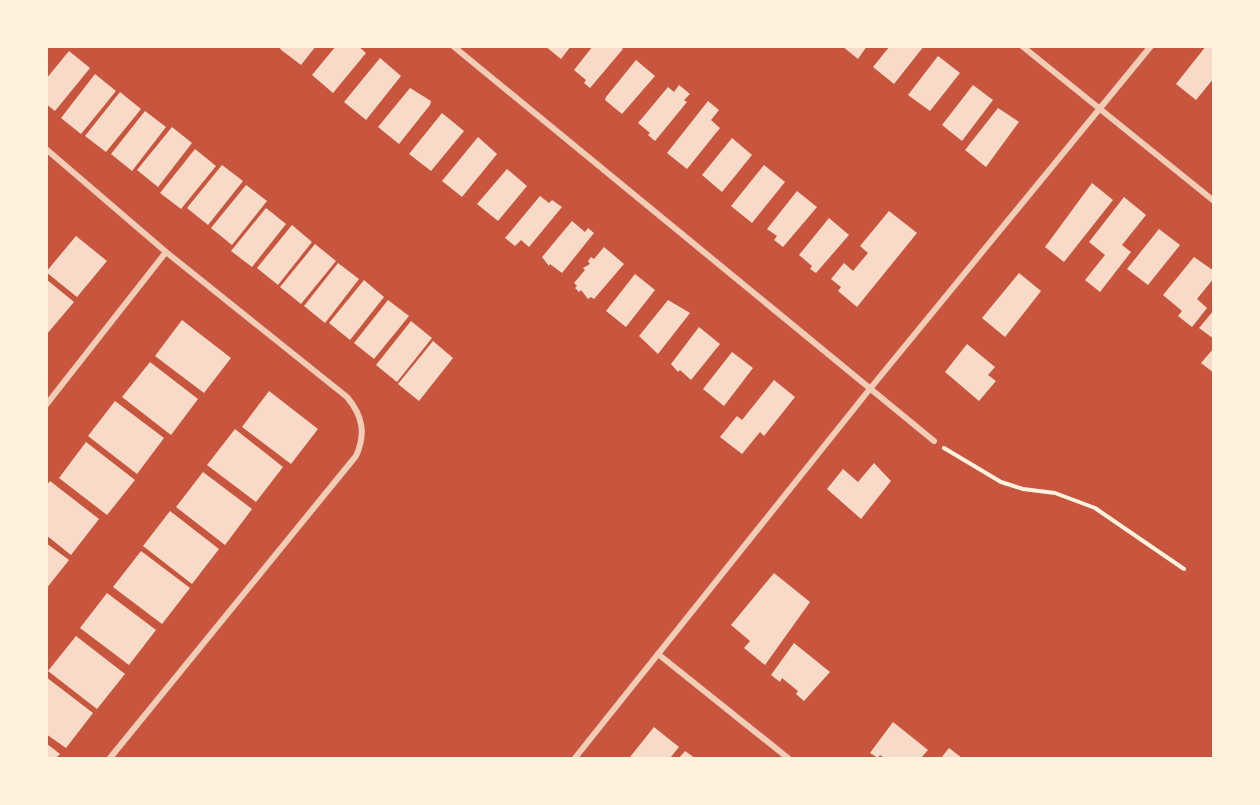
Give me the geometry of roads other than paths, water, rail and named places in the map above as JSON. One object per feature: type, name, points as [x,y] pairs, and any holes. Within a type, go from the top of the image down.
[{"type":"street","points":[[453,46],[869,390],[934,441]]},
{"type":"street","points":[[1022,46],[1214,201]]},
{"type":"street","points":[[575,759],[869,390],[1151,46]]},
{"type":"street","points":[[46,149],[166,252],[347,397],[361,419],[361,444],[356,456],[110,759]]},
{"type":"street","points":[[46,405],[166,252]]},
{"type":"street","points":[[658,654],[788,759]]}]
